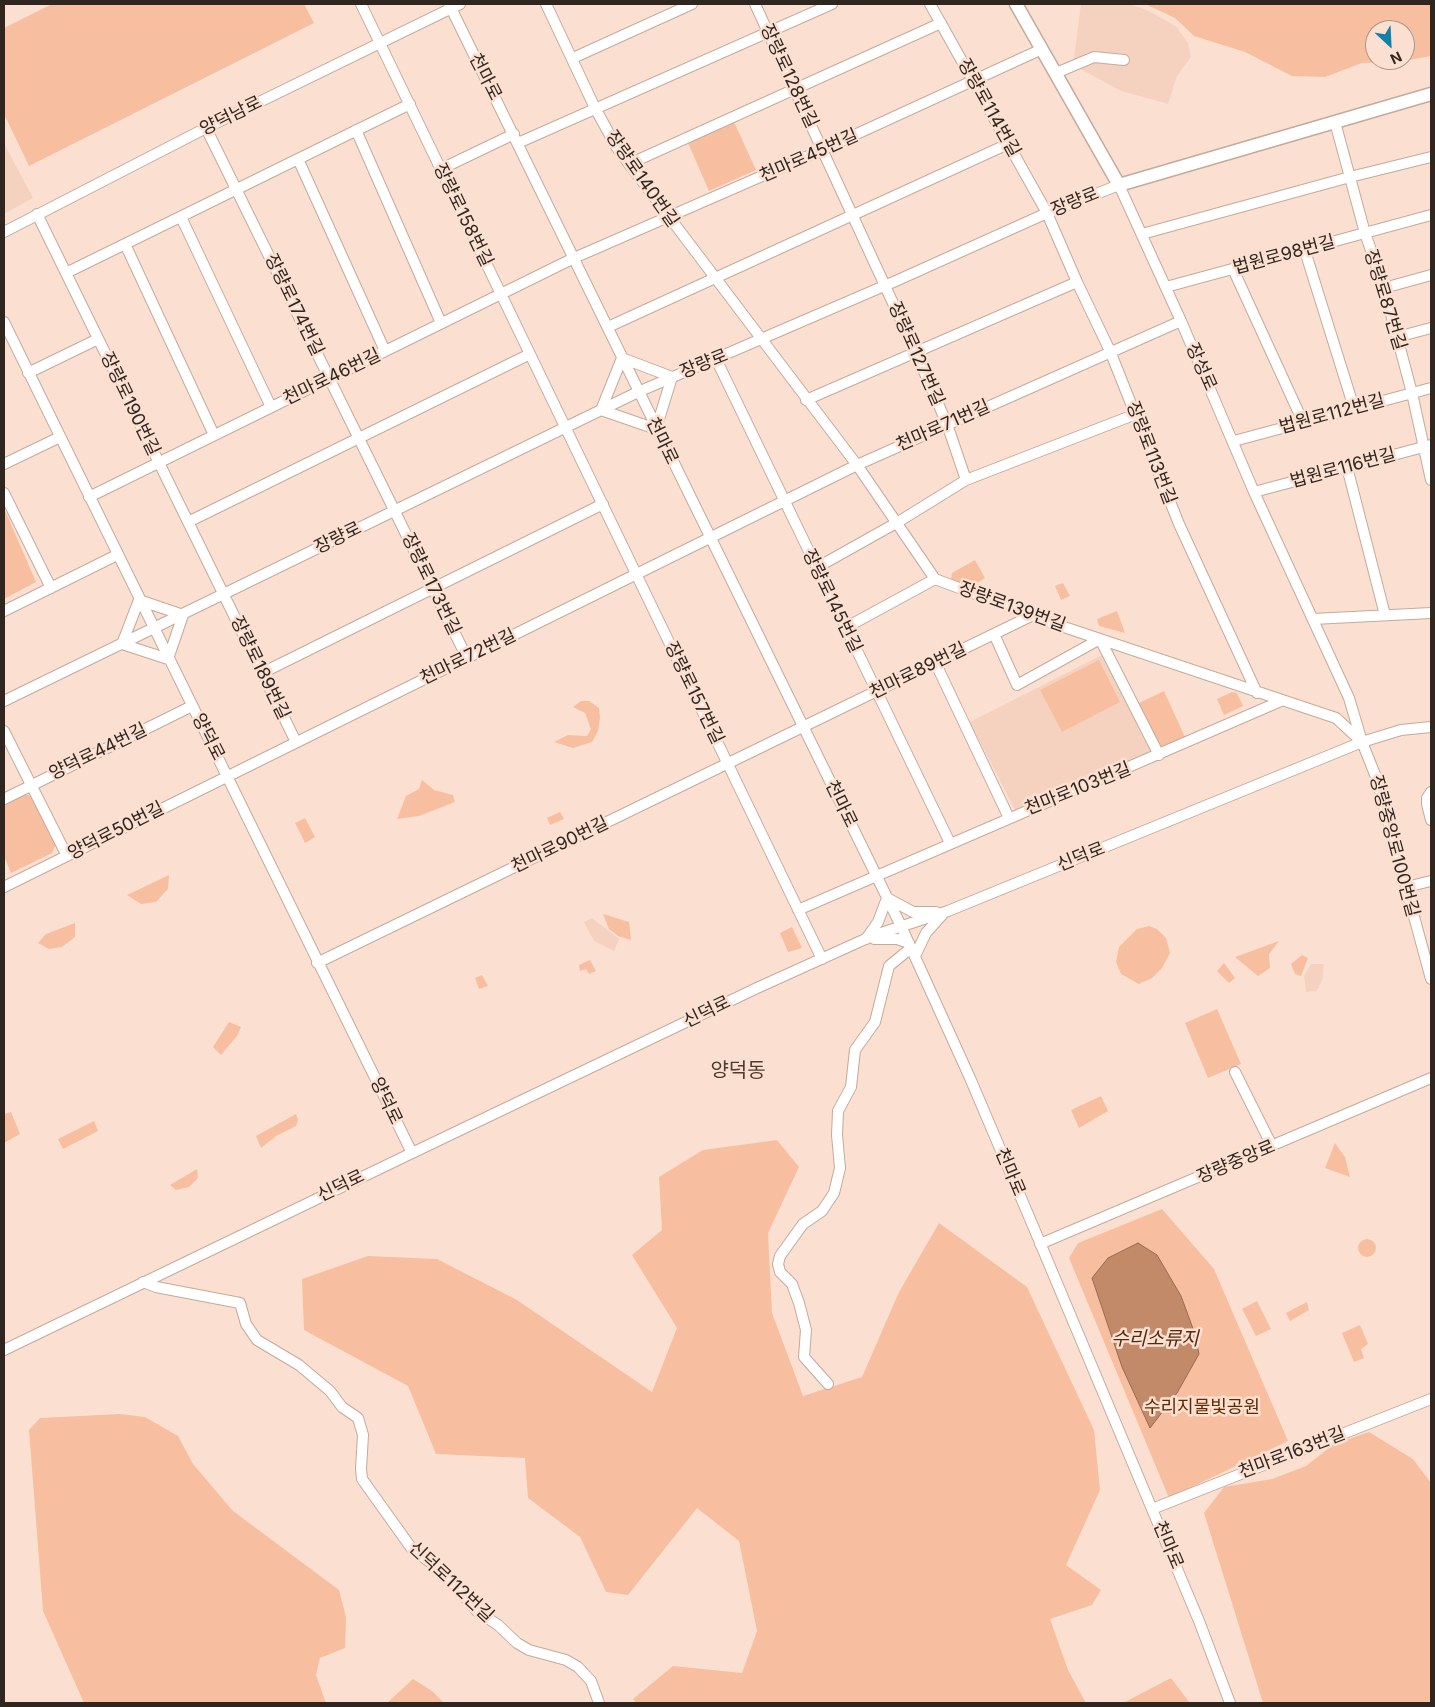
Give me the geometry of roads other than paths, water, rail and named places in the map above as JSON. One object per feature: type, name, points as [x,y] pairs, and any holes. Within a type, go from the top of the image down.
[{"type":"main road","name":"장성로","points":[[1016,4],[1119,185]]},
{"type":"main road","name":"장량로","points":[[1119,185],[1431,94]]},
{"type":"street","name":"장량로158번길","points":[[361,4],[566,426]]},
{"type":"street","name":"장량로140번길","points":[[546,4],[595,108],[617,148],[762,339]]},
{"type":"street","points":[[572,58],[692,4]]},
{"type":"street","name":"장량로128번길","points":[[755,4],[886,285]]},
{"type":"street","points":[[441,169],[595,108],[832,4]]},
{"type":"street","name":"장량로114번길","points":[[930,4],[1047,213]]},
{"type":"street","name":"양덕남로","points":[[4,232],[206,128],[453,5]]},
{"type":"street","name":"천마로","points":[[453,5],[638,392],[912,949],[970,1078],[1152,1508],[1199,1621],[1230,1703]]},
{"type":"street","points":[[629,164],[941,23]]},
{"type":"street","name":"천마로45번길","points":[[574,258],[824,149],[1042,49]]},
{"type":"street","points":[[1056,72],[1094,57],[1124,60]]},
{"type":"street","points":[[66,273],[410,104]]},
{"type":"street","name":"장량로87번길","points":[[1335,122],[1365,233],[1384,288],[1427,446],[1431,480]]},
{"type":"street","name":"장량로174번길","points":[[206,128],[396,510]]},
{"type":"street","points":[[356,130],[442,323]]},
{"type":"street","points":[[608,327],[1008,144]]},
{"type":"street","points":[[1142,234],[1350,176],[1431,157]]},
{"type":"street","points":[[298,159],[385,351]]},
{"type":"street","name":"장량로","points":[[4,702],[638,392],[1047,213],[1119,185]]},
{"type":"street","name":"장성로","points":[[1119,185],[1234,441],[1254,492],[1349,698],[1362,742]]},
{"type":"street","name":"장량로113번길","points":[[1047,213],[1110,351],[1179,524],[1257,693]]},
{"type":"street","name":"장량로190번길","points":[[36,214],[224,595]]},
{"type":"street","name":"법원로98번길","points":[[1166,287],[1305,251],[1431,215]]},
{"type":"street","points":[[180,217],[271,407]]},
{"type":"street","points":[[125,244],[214,435]]},
{"type":"street","points":[[1305,251],[1354,408]]},
{"type":"street","name":"천마로46번길","points":[[89,496],[574,258]]},
{"type":"street","points":[[1233,269],[1302,422]]},
{"type":"street","points":[[1384,288],[1431,275]]},
{"type":"street","points":[[806,400],[1077,282]]},
{"type":"street","name":"장량로127번길","points":[[886,285],[947,424],[966,480]]},
{"type":"street","name":"천마로71번길","points":[[710,538],[857,465],[1181,321]]},
{"type":"street","name":"양덕로","points":[[4,322],[168,659],[227,775],[317,963],[412,1153]]},
{"type":"street","points":[[1397,337],[1431,328]]},
{"type":"street","points":[[28,373],[98,339]]},
{"type":"street","name":"장량로139번길","points":[[762,339],[806,400],[857,465],[898,522],[935,579],[1281,702],[1336,718],[1362,742]]},
{"type":"street","points":[[188,522],[530,354]]},
{"type":"street","points":[[622,358],[672,377],[656,429],[601,410],[622,358]]},
{"type":"street","name":"장량로145번길","points":[[716,359],[950,843]]},
{"type":"street","name":"법원로112번길","points":[[1234,441],[1431,388]]},
{"type":"street","points":[[816,568],[898,522],[966,480],[1136,414]]},
{"type":"street","name":"장량로157번길","points":[[566,426],[822,959]]},
{"type":"street","points":[[4,464],[60,437]]},
{"type":"street","name":"법원로116번길","points":[[1254,492],[1427,446]]},
{"type":"street","points":[[1347,468],[1385,615]]},
{"type":"street","points":[[4,493],[50,588]]},
{"type":"street","points":[[262,673],[603,504]]},
{"type":"street","name":"장량로173번길","points":[[396,510],[467,658]]},
{"type":"street","name":"천마로72번길","points":[[227,775],[710,538]]},
{"type":"street","points":[[4,611],[118,555]]},
{"type":"street","points":[[845,628],[935,579]]},
{"type":"street","name":"장량로189번길","points":[[224,595],[296,742]]},
{"type":"street","points":[[139,600],[183,615],[168,659],[122,644],[139,600]]},
{"type":"street","points":[[1313,619],[1431,613]]},
{"type":"street","name":"천마로89번길","points":[[802,727],[1033,615]]},
{"type":"street","points":[[994,634],[1017,685],[1100,639],[1159,755]]},
{"type":"street","points":[[935,662],[1009,818]]},
{"type":"street","name":"천마로103번길","points":[[798,910],[875,874],[1281,702]]},
{"type":"street","name":"양덕로44번길","points":[[4,798],[192,706]]},
{"type":"street","name":"천마로90번길","points":[[317,963],[802,727]]},
{"type":"street","name":"신덕로","points":[[4,1350],[412,1153],[866,939],[945,912],[1362,742],[1401,730],[1431,728]]},
{"type":"street","points":[[4,731],[67,856]]},
{"type":"street","name":"장량중앙로100번길","points":[[1362,742],[1376,777],[1431,979]]},
{"type":"street","name":"양덕로50번길","points":[[4,887],[227,775]]},
{"type":"street","points":[[1431,792],[1427,798],[1427,804],[1431,820]]},
{"type":"street","points":[[1406,887],[1431,881]]},
{"type":"street","points":[[866,939],[878,922],[887,898],[913,912],[945,912]]},
{"type":"street","points":[[828,1384],[804,1357],[806,1330],[800,1303],[792,1284],[780,1272],[778,1264],[780,1256],[803,1224],[822,1211],[834,1193],[840,1168],[837,1135],[838,1111],[851,1087],[855,1050],[875,1022],[889,966],[912,949],[945,912]]},
{"type":"street","points":[[866,939],[898,939],[912,949]]},
{"type":"street","points":[[1235,1072],[1272,1146]]},
{"type":"street","name":"장량중앙로","points":[[1040,1244],[1431,1078]]},
{"type":"street","name":"신덕로112번길","points":[[143,1282],[156,1287],[240,1303],[246,1324],[257,1340],[299,1365],[330,1391],[342,1407],[358,1418],[363,1435],[362,1479],[412,1549],[442,1571],[477,1611],[498,1625],[516,1644],[529,1650],[566,1660],[578,1667],[590,1681],[599,1703]]},
{"type":"street","name":"천마로163번길","points":[[1152,1508],[1431,1398]]},
{"type":"water","name":"수리소류지","points":[[1138,1243],[1157,1255],[1181,1296],[1195,1334],[1199,1354],[1177,1393],[1150,1428],[1122,1367],[1092,1278],[1108,1258]]},
{"type":"district","name":"양덕동","points":[[738,1071]]},
{"type":"park label","name":"수리지물빛공원","points":[[1202,1408]]}]
